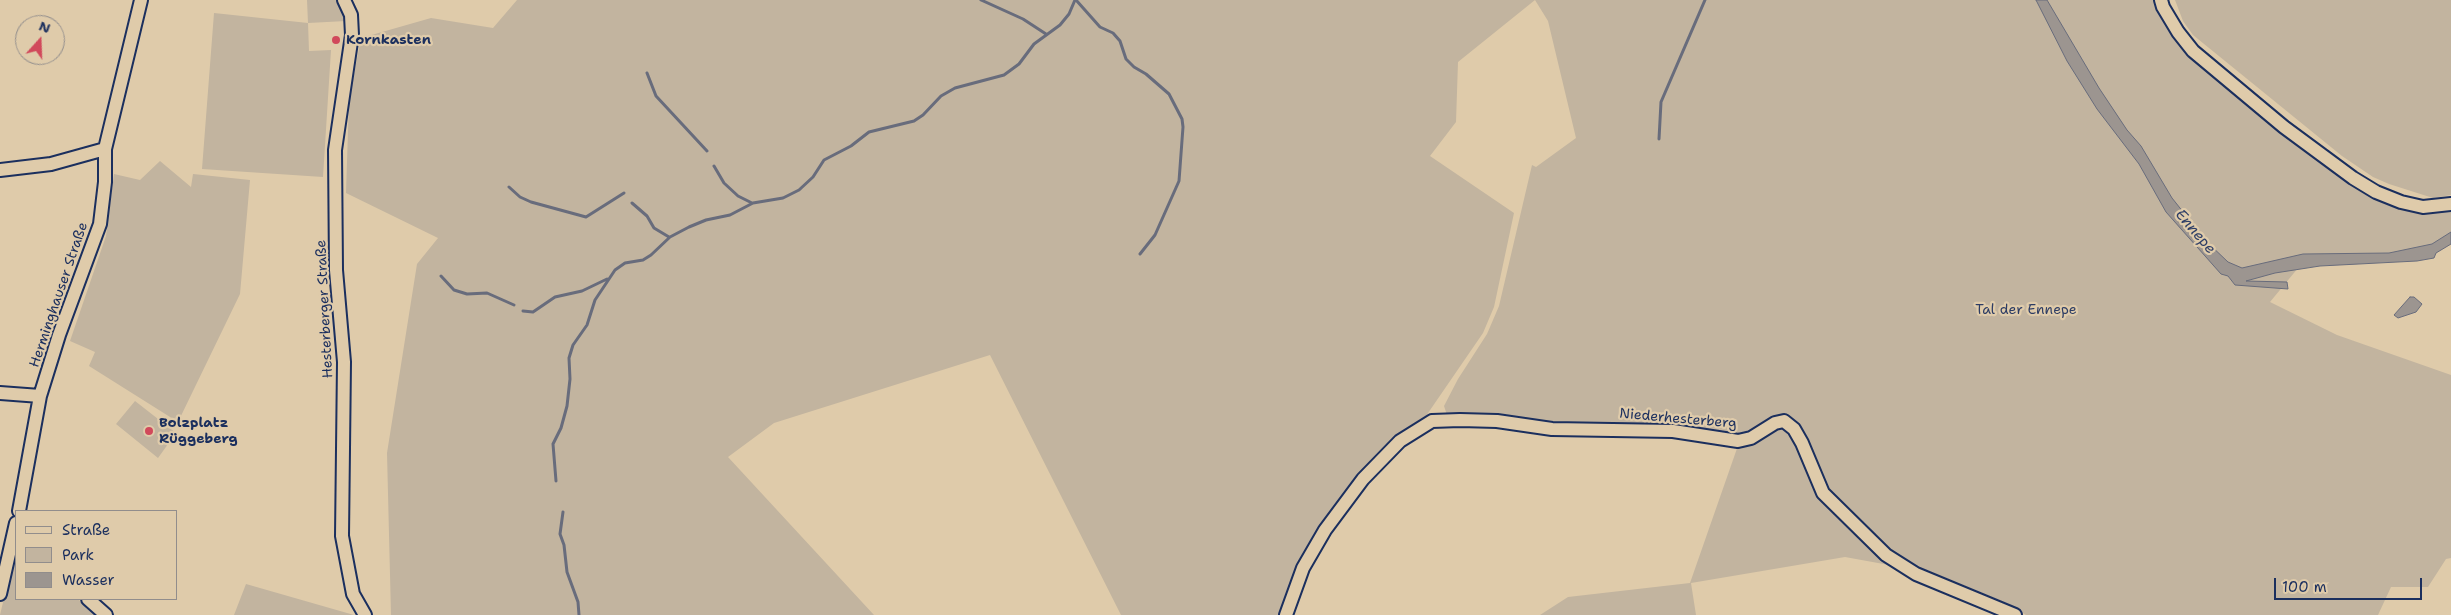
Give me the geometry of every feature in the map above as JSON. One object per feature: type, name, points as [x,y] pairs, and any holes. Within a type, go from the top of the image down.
[{"type":"street","name":"Herminghauser Straße","points":[[18,510],[40,396],[59,335],[98,230],[105,182],[105,149],[141,0]]},
{"type":"street","name":"Hesterberger Straße","points":[[344,0],[351,15],[352,35],[336,142],[335,175],[336,270],[344,362],[342,536],[353,594],[365,615]]},
{"type":"street","points":[[2161,0],[2163,7],[2178,32],[2193,51],[2284,127],[2353,178],[2376,192],[2401,202],[2423,207],[2451,204]]},
{"type":"street","points":[[0,170],[51,164],[105,149]]},
{"type":"street","points":[[0,393],[40,396]]},
{"type":"street","name":"Niederhesterberg","points":[[1286,615],[1303,568],[1325,530],[1363,479],[1400,441],[1432,421],[1497,421],[1552,429],[1664,430],[1738,441],[1751,438],[1774,423],[1784,421],[1794,429],[1802,443],[1823,493],[1886,555],[1916,574],[2015,615]]},
{"type":"street","points":[[0,594],[15,533]]},
{"type":"street","points":[[89,600],[106,615]]},
{"type":"green space","points":[[307,0],[336,0],[346,21],[308,23]]},
{"type":"green space","points":[[517,0],[1535,0],[1458,62],[1456,122],[1430,156],[1514,213],[1494,307],[1483,333],[1426,416],[1397,440],[1361,478],[1282,615],[1121,615],[990,355],[774,423],[728,457],[874,615],[391,615],[387,453],[417,264],[438,238],[346,193],[349,100],[361,38],[431,18],[493,28]]},
{"type":"green space","name":"Tal der Ennepe","points":[[1535,0],[2156,0],[2173,36],[2206,68],[2381,197],[2451,207],[2451,238],[2425,254],[2303,262],[2270,302],[2337,335],[2451,375],[2451,558],[2446,559],[2428,587],[2391,587],[2378,615],[2026,615],[2009,604],[1927,570],[1922,571],[1845,557],[1691,583],[1696,615],[1540,615],[1568,597],[1690,583],[1741,437],[1554,427],[1447,415],[1444,406],[1458,379],[1487,334],[1499,306],[1532,165],[1536,167],[1576,138],[1548,21]]},
{"type":"green space","points":[[2175,0],[2451,0],[2451,195],[2433,198],[2389,184],[2373,177],[2342,156],[2193,35],[2183,21]]},
{"type":"green space","points":[[214,13],[308,23],[309,51],[331,50],[323,177],[202,169]]},
{"type":"green space","points":[[160,161],[191,187],[193,174],[250,180],[240,294],[178,422],[89,366],[95,352],[70,341],[106,236],[114,174],[140,180]]},
{"type":"green space","name":"Bolzplatz Rüggeberg","points":[[135,401],[176,433],[158,458],[116,424]]},
{"type":"green space","points":[[15,551],[15,600],[79,600],[95,615],[0,615]]},
{"type":"green space","points":[[246,584],[354,615],[234,615]]},
{"type":"water","name":"Ennepe","points":[[2036,0],[2047,0],[2099,88],[2127,130],[2141,146],[2172,198],[2207,242],[2228,262],[2242,268],[2303,254],[2389,253],[2432,244],[2451,232],[2451,244],[2436,253],[2434,258],[2417,261],[2320,266],[2275,273],[2246,281],[2287,282],[2288,289],[2235,285],[2228,276],[2221,274],[2166,212],[2139,164],[2097,109],[2067,61]]},
{"type":"water","points":[[2410,297],[2414,297],[2422,304],[2416,312],[2398,318],[2394,315]]},
{"type":"waterway","points":[[981,0],[1023,19],[1046,34]]},
{"type":"waterway","points":[[556,481],[553,444],[561,428],[567,406],[570,379],[569,358],[573,345],[587,325],[595,300],[615,270],[625,263],[643,260],[670,237],[689,227],[706,220],[730,215],[753,203],[783,198],[799,190],[813,177],[824,160],[851,146],[869,132],[914,121],[923,115],[941,96],[955,88],[1004,75],[1019,64],[1034,44],[1060,25],[1069,14],[1075,0]]},
{"type":"waterway","points":[[1076,0],[1100,27],[1113,33],[1120,41],[1126,59],[1169,94],[1182,119],[1179,181],[1155,235],[1140,254]]},
{"type":"waterway","points":[[1659,139],[1661,102],[1705,0]]},
{"type":"waterway","points":[[647,73],[656,96],[707,151]]},
{"type":"waterway","points":[[714,166],[724,183],[738,196],[752,203]]},
{"type":"waterway","points":[[509,187],[520,197],[531,202],[586,217],[624,193]]},
{"type":"waterway","points":[[632,203],[647,216],[654,228],[669,237]]},
{"type":"waterway","points":[[441,276],[454,290],[467,294],[487,293],[514,305]]},
{"type":"waterway","points":[[523,311],[533,312],[555,297],[582,291],[607,279]]},
{"type":"waterway","points":[[563,512],[560,534],[564,545],[567,572],[578,602],[579,615]]},
{"type":"place","name":"Kornkasten","points":[[336,40]]},
{"type":"place","name":"Bolzplatz Rüggeberg","points":[[149,431]]}]
